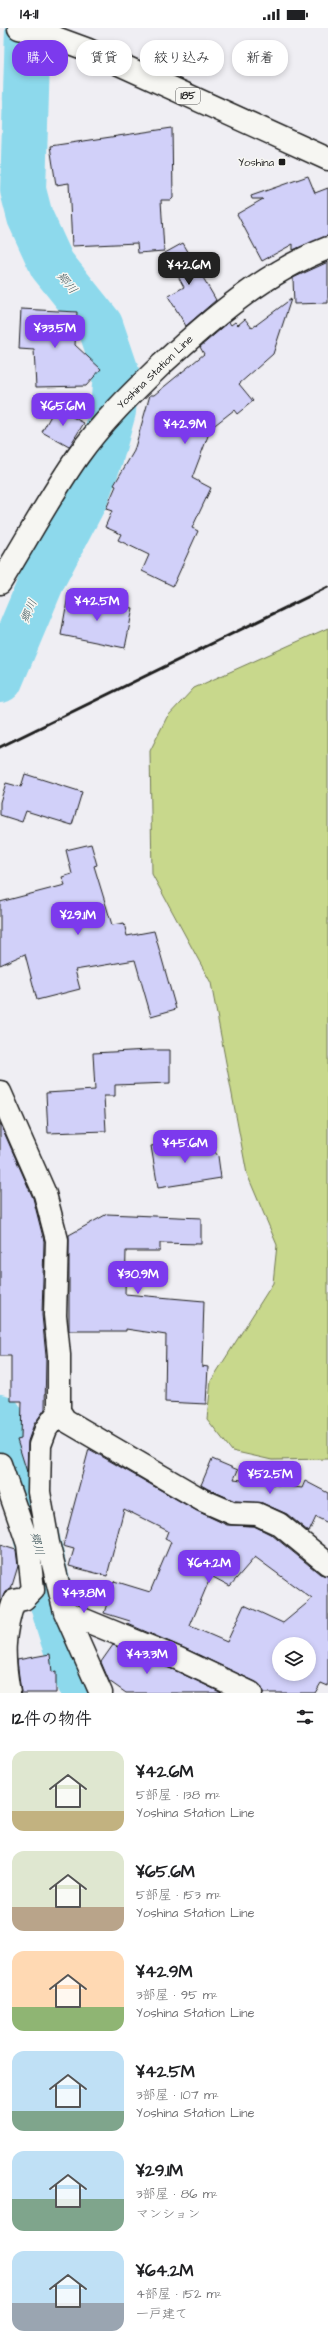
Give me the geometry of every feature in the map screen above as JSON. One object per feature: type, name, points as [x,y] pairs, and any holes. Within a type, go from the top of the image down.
[{"type":"main road","name":"185","points":[[19,28],[48,35],[86,49],[328,159]]},
{"type":"main road","name":"Yoshina Station Line","points":[[0,583],[78,456],[105,421],[125,400],[203,326],[265,281],[328,248]]},
{"type":"main road","points":[[0,1092],[45,1194],[57,1240],[55,1315],[59,1355],[59,1411],[65,1420],[202,1500],[232,1513],[257,1514],[280,1524],[328,1564]]},
{"type":"main road","points":[[59,1411],[46,1429],[40,1445],[39,1492],[45,1540],[65,1612],[101,1693]]},
{"type":"main road","points":[[0,1464],[21,1516],[28,1544],[33,1590],[24,1599],[14,1601],[5,1627],[4,1664],[8,1693]]},
{"type":"main road","points":[[21,1516],[45,1540]]},
{"type":"main road","points":[[65,1612],[179,1659],[251,1693]]},
{"type":"green space","points":[[328,628],[328,1459],[272,1460],[232,1451],[207,1419],[211,1381],[273,1283],[277,1245],[247,1174],[211,983],[152,874],[150,751],[167,717],[194,688]]},
{"type":"building","points":[[172,128],[173,198],[171,200],[161,200],[164,251],[138,253],[137,243],[72,246],[69,183],[56,185],[50,146]]},
{"type":"building","points":[[308,176],[315,193],[328,188],[328,236],[293,250],[293,244],[262,261],[237,214],[263,199],[252,199],[251,196]]},
{"type":"building","points":[[183,243],[216,300],[186,326],[168,296],[184,287],[165,253]]},
{"type":"building","points":[[328,262],[328,303],[294,304],[293,278]]},
{"type":"building","points":[[291,299],[273,354],[239,384],[253,401],[237,414],[234,410],[211,428],[192,478],[211,488],[192,528],[198,531],[173,586],[142,571],[149,555],[118,540],[121,534],[105,527],[112,511],[106,509],[116,486],[114,485],[134,451],[150,395],[154,395],[204,354],[200,347],[229,322],[231,325],[235,322],[238,325],[245,319],[252,328]]},
{"type":"building","points":[[21,309],[77,312],[75,345],[101,369],[86,386],[36,387],[34,350],[19,349]]},
{"type":"building","points":[[55,408],[84,423],[69,447],[42,432]]},
{"type":"building","points":[[68,596],[133,608],[125,648],[61,635]]},
{"type":"building","points":[[25,774],[82,792],[72,825],[26,811],[22,822],[0,815],[0,802],[6,783],[21,787]]},
{"type":"building","points":[[91,844],[97,865],[94,866],[112,925],[124,923],[127,936],[154,931],[176,1009],[151,1016],[135,960],[75,970],[80,989],[37,1000],[25,954],[0,965],[0,902],[65,885],[62,877],[72,874],[66,850]]},
{"type":"building","points":[[170,1050],[170,1083],[115,1085],[115,1096],[104,1096],[106,1131],[48,1133],[46,1093],[95,1090],[93,1053]]},
{"type":"building","points":[[0,1123],[33,1198],[44,1241],[42,1315],[46,1356],[45,1409],[34,1424],[28,1441],[27,1472],[17,1440],[21,1439],[22,1401],[11,1401],[11,1356],[0,1356]]},
{"type":"building","points":[[178,1142],[179,1149],[209,1144],[218,1156],[221,1178],[158,1188],[151,1146]]},
{"type":"building","points":[[107,1214],[201,1218],[201,1244],[160,1243],[160,1251],[126,1251],[125,1294],[204,1301],[202,1366],[208,1367],[206,1404],[165,1402],[166,1335],[126,1329],[126,1331],[69,1331],[69,1235]]},
{"type":"building","points":[[89,1449],[197,1511],[227,1525],[254,1526],[272,1535],[320,1574],[328,1576],[328,1686],[321,1683],[315,1693],[263,1693],[261,1686],[256,1682],[184,1648],[128,1624],[130,1621],[104,1613],[114,1581],[150,1592],[171,1542],[165,1539],[168,1531],[124,1509],[107,1576],[69,1566],[74,1549],[63,1546]],"holes":[[[255,1557],[312,1599],[283,1623],[244,1605],[227,1642],[190,1626],[211,1576],[230,1586]]]},
{"type":"building","points":[[212,1459],[238,1470],[234,1479],[302,1488],[305,1481],[328,1493],[328,1523],[316,1517],[309,1532],[287,1514],[262,1503],[235,1501],[208,1489],[201,1485]]},
{"type":"building","points":[[0,1545],[16,1550],[18,1566],[11,1589],[5,1592],[0,1604]]},
{"type":"building","points":[[113,1645],[174,1670],[222,1693],[126,1693],[109,1681],[101,1662]]},
{"type":"building","points":[[50,1654],[52,1672],[56,1671],[56,1693],[21,1693],[17,1660]]},
{"type":"waterway","name":"郷川","points":[[0,680],[43,578],[85,498],[100,458],[113,411],[116,372],[100,325],[52,265],[30,217],[23,190],[28,28]]},
{"type":"waterway","name":"郷川","points":[[0,1417],[23,1483],[49,1590],[64,1643],[85,1693]]},
{"type":"railway","points":[[0,747],[328,587]]},
{"type":"place","name":"Yoshina","points":[[282,162]]}]
